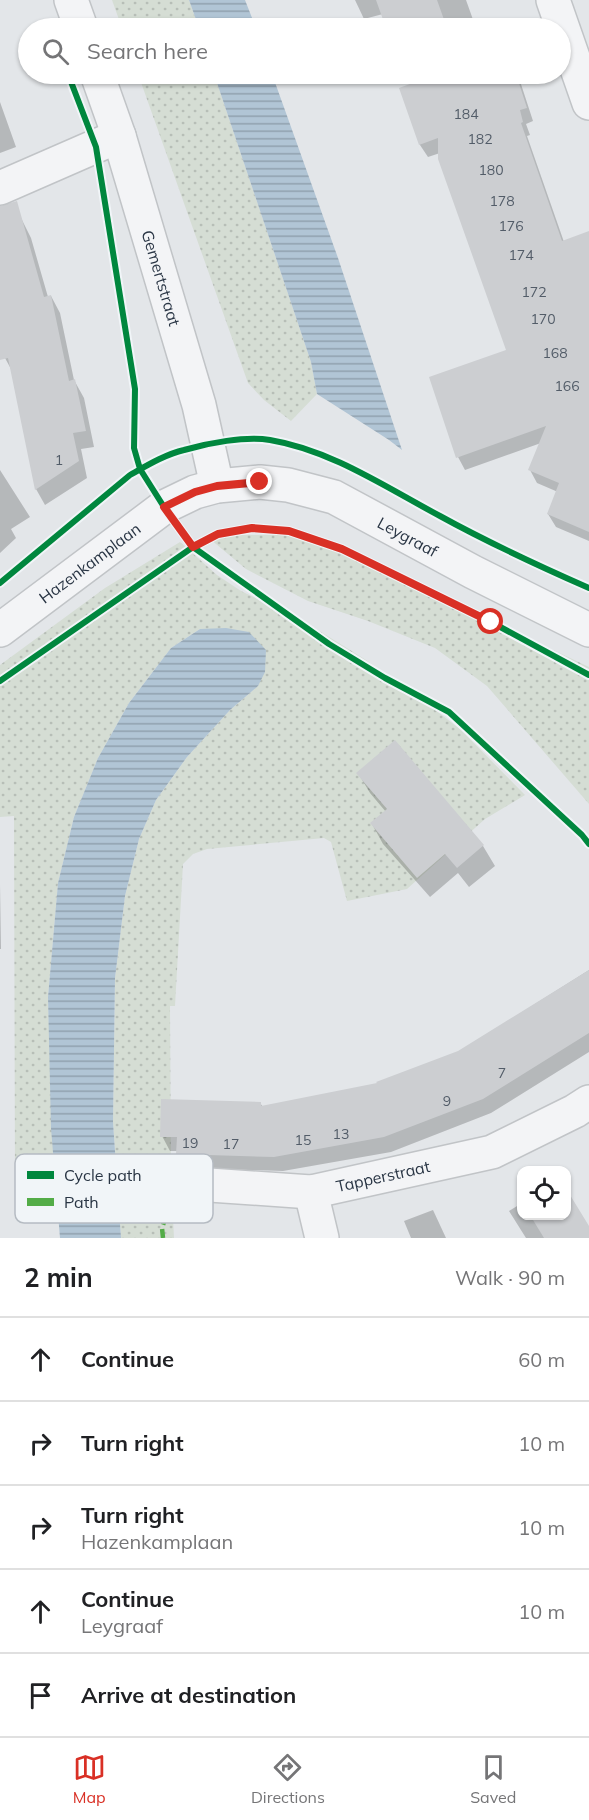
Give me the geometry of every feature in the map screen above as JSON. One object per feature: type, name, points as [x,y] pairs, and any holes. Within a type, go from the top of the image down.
[{"type":"street","points":[[71,0],[77,18]]},
{"type":"street","points":[[553,0],[559,18]]},
{"type":"street","points":[[571,52],[589,103]]},
{"type":"street","name":"Gemertstraat","points":[[101,84],[119,136],[199,405],[217,486]]},
{"type":"street","points":[[0,188],[119,136]]},
{"type":"street","name":"Leygraaf","points":[[217,486],[260,482],[288,485],[334,497],[473,572],[589,630]]},
{"type":"street","name":"Hazenkamplaan","points":[[0,630],[164,507],[195,492],[217,486]]},
{"type":"street","name":"Tapperstraat","points":[[213,1185],[311,1192],[492,1152],[584,1116]]},
{"type":"street","points":[[311,1192],[321,1238]]},
{"type":"shaded area","points":[[112,0],[189,0],[195,18],[118,18]]},
{"type":"shaded area","points":[[142,84],[217,84],[311,362],[317,394],[291,421],[264,400],[248,383]]},
{"type":"shaded area","points":[[223,535],[288,535],[321,543],[398,576],[589,667],[589,804],[487,686],[435,648],[368,621],[308,601],[246,569],[210,539]]},
{"type":"shaded area","points":[[180,542],[217,575],[241,591],[305,622],[366,660],[420,698],[461,730],[525,795],[485,819],[407,889],[347,901],[331,842],[324,838],[207,849],[193,854],[183,864],[175,1006],[170,1006],[171,1154],[115,1154],[113,1122],[115,978],[125,896],[139,839],[156,800],[187,757],[230,710],[258,686],[200,629],[171,648],[129,703],[98,758],[74,817],[58,883],[48,997],[53,1154],[15,1154],[15,1177],[14,816],[0,817],[0,665],[105,588]]},
{"type":"shaded area","points":[[120,1223],[173,1223],[174,1238],[121,1238]]},
{"type":"water","points":[[189,0],[245,0],[252,18],[195,18]]},
{"type":"water","points":[[217,84],[276,84],[338,258],[402,450],[317,394],[311,362]]},
{"type":"water","points":[[226,628],[249,632],[266,650],[265,672],[258,686],[230,710],[187,757],[156,800],[139,839],[125,896],[115,978],[113,1122],[115,1154],[53,1154],[48,997],[58,883],[74,817],[98,758],[129,703],[171,648],[200,629]]},
{"type":"water","points":[[59,1223],[120,1223],[121,1238],[60,1238]]},
{"type":"building","points":[[376,0],[437,0],[443,18],[382,18]]},
{"type":"building","points":[[410,84],[519,84],[527,108],[520,110],[523,122],[521,123],[562,241],[589,231],[589,532],[547,514],[559,483],[528,470],[546,426],[456,458],[429,377],[506,350],[438,159],[438,138],[419,145],[399,88]]},
{"type":"building","points":[[17,201],[44,297],[51,295],[69,381],[75,379],[86,431],[73,433],[79,461],[35,490],[8,358],[0,360],[0,206]]},
{"type":"building","points":[[395,740],[484,845],[457,868],[445,854],[417,878],[370,823],[387,809],[356,773]]},
{"type":"building","points":[[589,970],[589,1033],[483,1099],[384,1137],[274,1157],[176,1154],[177,1137],[160,1137],[161,1099],[261,1102],[261,1106],[377,1083],[458,1051]]},
{"type":"building","points":[[571,1197],[589,1226],[589,1238],[544,1238],[533,1220],[571,1220]]},
{"type":"marked path","points":[[163,1238],[164,1223]]},
{"type":"cycle path","points":[[72,84],[96,147],[135,389],[134,448],[140,469],[164,507],[193,547],[329,644],[385,678],[449,712],[589,844]]},
{"type":"cycle path","points":[[0,583],[130,475],[156,461],[194,447],[260,439],[293,445],[337,461],[477,536],[589,588]]},
{"type":"cycle path","points":[[0,681],[193,547],[218,534],[253,528],[289,531],[342,549],[491,622],[589,675]]},
{"type":"route","points":[[260,482],[217,486],[195,492],[164,507],[193,547],[218,534],[252,528],[289,531],[342,549],[491,622]]}]
